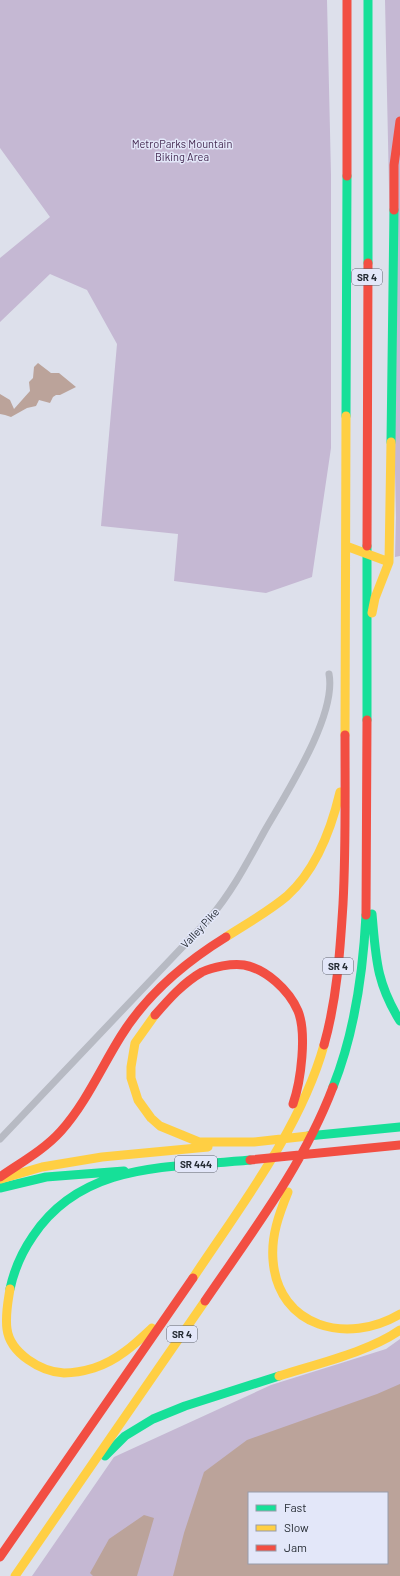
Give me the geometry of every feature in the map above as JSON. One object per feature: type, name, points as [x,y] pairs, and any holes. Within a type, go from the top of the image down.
[{"type":"main road","name":"SR 4","points":[[0,1557],[177,1303],[261,1175],[293,1120],[308,1087],[323,1048],[333,1006],[338,961],[345,863],[344,768],[348,0]]},
{"type":"main road","name":"SR 4","points":[[15,1576],[274,1201],[307,1146],[326,1107],[354,1019],[362,966],[367,863],[368,0]]},
{"type":"main road","points":[[367,630],[375,598],[389,562],[394,345],[394,165],[400,120]]},
{"type":"main road","points":[[346,546],[389,562]]},
{"type":"main road","points":[[0,1178],[45,1145],[66,1126],[120,1037],[143,1005],[163,984],[184,965],[270,908],[294,890],[310,868],[330,825],[339,796],[344,768]]},
{"type":"main road","points":[[367,863],[375,952],[380,979],[390,1005],[400,1021]]},
{"type":"main road","points":[[254,1142],[198,1142],[171,1132],[155,1122],[144,1109],[138,1100],[131,1078],[131,1067],[135,1043],[151,1020],[182,986],[203,972],[222,966],[244,965],[265,974],[283,987],[298,1010],[302,1035],[301,1064],[296,1095],[274,1152]]},
{"type":"main road","points":[[0,1178],[42,1167],[102,1157],[400,1127]]},
{"type":"main road","name":"SR 444","points":[[149,1169],[400,1145]]},
{"type":"main road","points":[[307,1146],[294,1179],[280,1208],[273,1238],[274,1271],[281,1294],[294,1311],[314,1324],[343,1331],[371,1326],[400,1314]]},
{"type":"main road","points":[[328,1152],[387,1151],[400,1156]]},
{"type":"main road","points":[[149,1169],[104,1180],[86,1187],[62,1202],[40,1222],[19,1255],[7,1285],[4,1317],[7,1330],[12,1341],[19,1350],[37,1365],[57,1372],[81,1372],[106,1364],[120,1355],[143,1338],[177,1303]]},
{"type":"main road","points":[[0,1188],[55,1175],[149,1169]]},
{"type":"main road","points":[[66,1502],[109,1451],[125,1436],[153,1419],[185,1406],[360,1350],[389,1338],[400,1330]]},
{"type":"street","name":"Valley Pike","points":[[0,1139],[209,919],[228,895],[244,870],[315,739],[327,701],[330,684],[329,674]]},
{"type":"green space","name":"MetroParks Mountain Biking Area","points":[[0,0],[327,0],[331,175],[331,448],[312,577],[266,593],[174,581],[178,534],[101,526],[117,344],[87,290],[50,274],[0,322],[0,258],[50,217],[0,148]]},
{"type":"green space","points":[[385,0],[400,0],[400,556],[395,557],[396,517]]},
{"type":"green space","points":[[400,1339],[400,1576],[32,1576],[114,1457],[271,1385],[386,1349]]},
{"type":"shaded area","points":[[38,363],[51,373],[59,373],[76,387],[60,395],[56,395],[50,403],[39,400],[36,406],[27,408],[11,417],[0,414],[0,394],[10,400],[14,409],[30,391],[29,382],[33,378],[34,367]]},
{"type":"shaded area","points":[[400,1384],[400,1576],[173,1576],[184,1533],[204,1472],[247,1440],[377,1394]]},
{"type":"shaded area","points":[[144,1515],[154,1518],[137,1576],[93,1576],[90,1573],[109,1539]]},
{"type":"traffic: fast","points":[[368,0],[368,263]]},
{"type":"traffic: fast","points":[[346,416],[347,176]]},
{"type":"traffic: fast","points":[[391,442],[394,210]]},
{"type":"traffic: fast","points":[[367,546],[367,720]]},
{"type":"traffic: fast","points":[[372,914],[378,969],[386,994],[400,1021]]},
{"type":"traffic: fast","points":[[333,1087],[347,1045],[357,1002],[363,959],[366,915]]},
{"type":"traffic: fast","points":[[308,1136],[400,1127]]},
{"type":"traffic: fast","points":[[10,1289],[19,1261],[33,1236],[53,1212],[77,1194],[103,1181],[130,1173],[159,1168],[250,1160]]},
{"type":"traffic: fast","points":[[0,1188],[46,1177],[124,1171]]},
{"type":"traffic: fast","points":[[105,1456],[125,1436],[153,1419],[185,1406],[279,1376]]},
{"type":"traffic: slow","points":[[345,735],[346,416]]},
{"type":"traffic: slow","points":[[346,546],[389,562],[391,442]]},
{"type":"traffic: slow","points":[[372,613],[375,598],[389,562]]},
{"type":"traffic: slow","points":[[226,937],[257,918],[287,896],[297,886],[314,862],[327,835],[340,792]]},
{"type":"traffic: slow","points":[[155,1015],[135,1043],[131,1067],[131,1078],[138,1100],[151,1118],[160,1126],[199,1142],[254,1142],[308,1136]]},
{"type":"traffic: slow","points":[[193,1278],[268,1166],[285,1136],[314,1076],[324,1045]]},
{"type":"traffic: slow","points":[[1,1179],[42,1167],[102,1157],[208,1147]]},
{"type":"traffic: slow","points":[[288,1192],[276,1225],[273,1242],[273,1260],[278,1283],[288,1301],[302,1315],[319,1324],[338,1328],[359,1328],[380,1323],[400,1314]]},
{"type":"traffic: slow","points":[[10,1289],[6,1319],[9,1338],[20,1353],[28,1360],[55,1372],[75,1372],[102,1365],[125,1351],[152,1328]]},
{"type":"traffic: slow","points":[[15,1576],[205,1301]]},
{"type":"traffic: slow","points":[[279,1376],[358,1351],[373,1345],[400,1330]]},
{"type":"traffic: jam","points":[[347,0],[347,176]]},
{"type":"traffic: jam","points":[[394,210],[394,165],[400,121]]},
{"type":"traffic: jam","points":[[367,546],[368,263]]},
{"type":"traffic: jam","points":[[366,915],[367,720]]},
{"type":"traffic: jam","points":[[324,1045],[335,993],[342,922],[345,841],[345,735]]},
{"type":"traffic: jam","points":[[0,1177],[40,1150],[61,1131],[86,1097],[121,1036],[142,1006],[181,969],[226,937]]},
{"type":"traffic: jam","points":[[155,1015],[182,986],[206,970],[223,966],[244,965],[252,967],[268,976],[283,988],[294,1003],[301,1020],[302,1057],[293,1104]]},
{"type":"traffic: jam","points":[[205,1301],[258,1224],[292,1171],[321,1116],[333,1087]]},
{"type":"traffic: jam","points":[[250,1160],[400,1145]]},
{"type":"traffic: jam","points":[[0,1557],[193,1278]]}]
